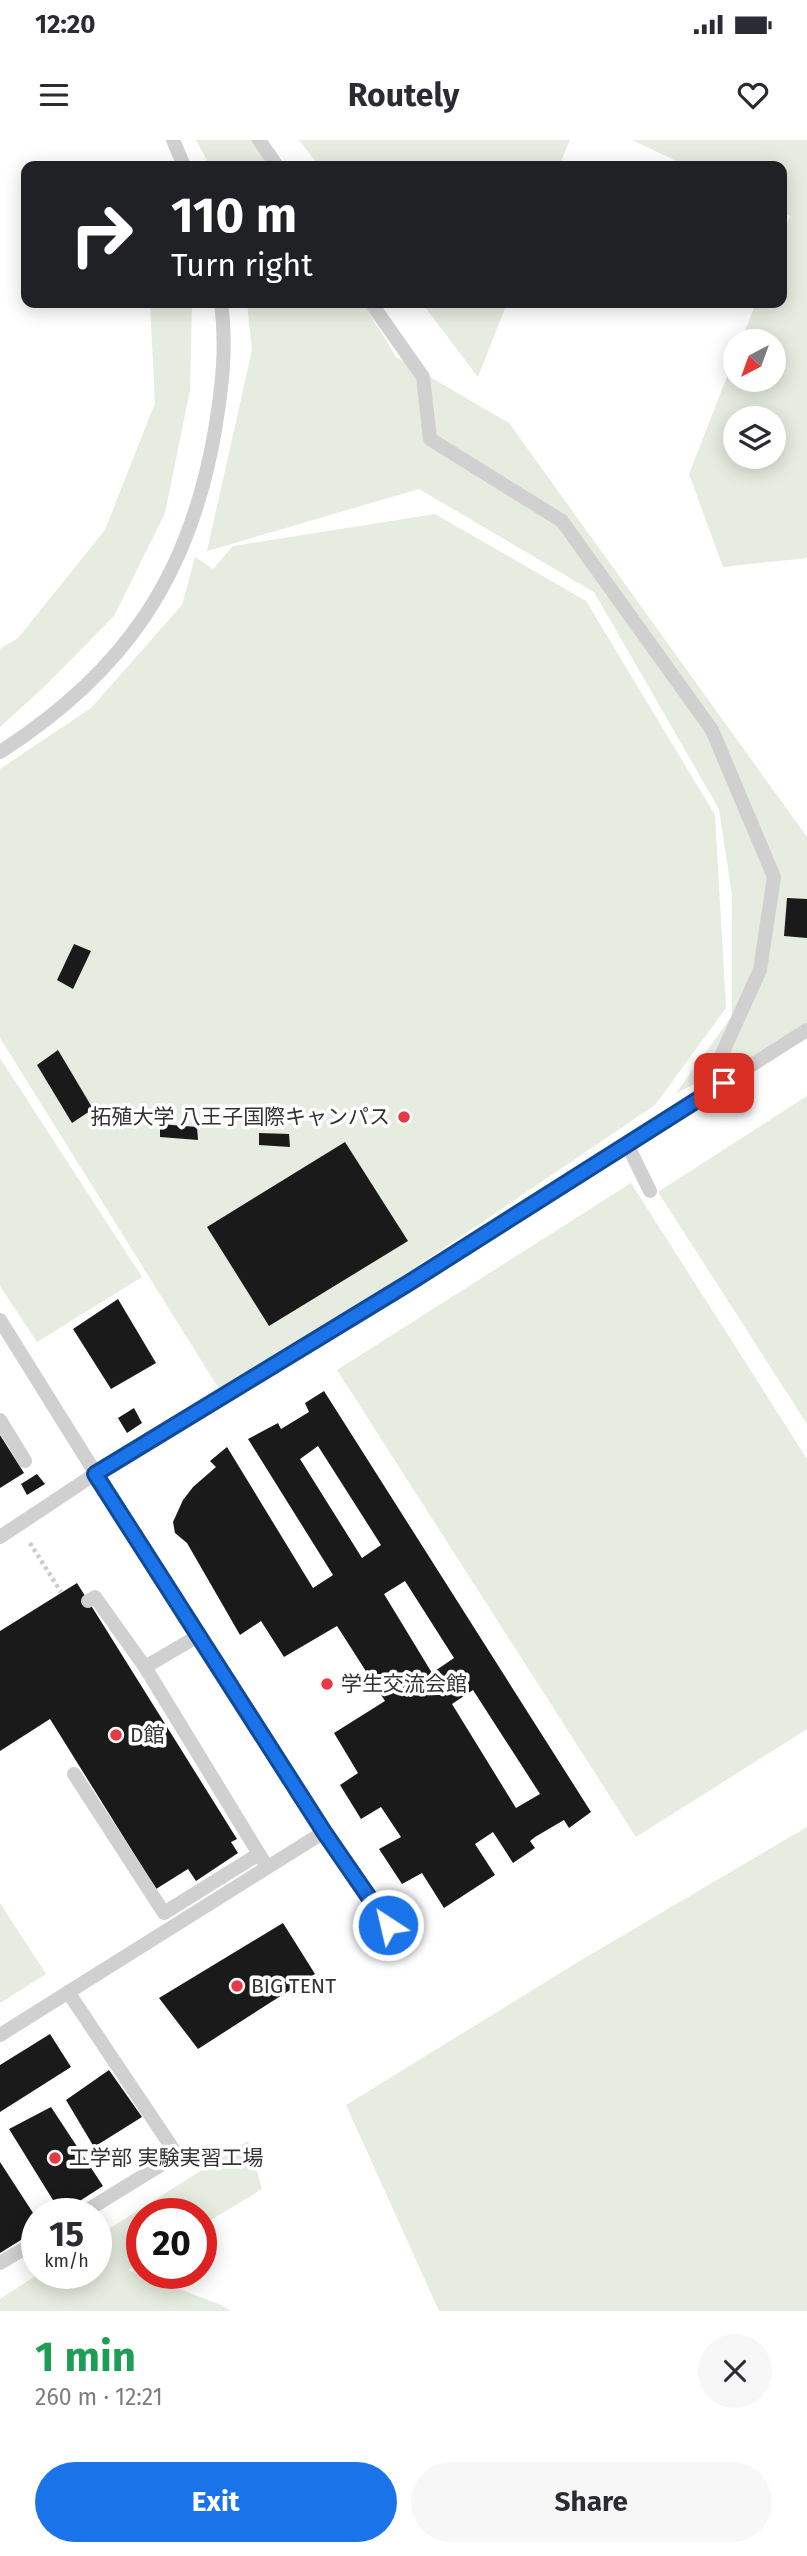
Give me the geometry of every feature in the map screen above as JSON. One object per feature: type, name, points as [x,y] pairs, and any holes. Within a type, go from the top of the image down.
[{"type":"lane","points":[[173,140],[182,161]]},
{"type":"lane","points":[[259,140],[274,161]]},
{"type":"lane","points":[[0,752],[20,740],[87,686],[132,637],[166,583],[203,489],[214,436],[223,380],[222,308]]},
{"type":"lane","points":[[375,308],[423,377],[430,439],[562,521],[712,730],[769,865],[774,877],[760,970],[704,1096]]},
{"type":"lane","points":[[0,1536],[95,1474],[407,1284],[807,1030]]},
{"type":"lane","points":[[627,1144],[650,1191]]},
{"type":"lane","points":[[0,1320],[324,1832],[400,1942]]},
{"type":"lane","points":[[0,1420],[26,1461]]},
{"type":"lane","points":[[88,1601],[95,1597],[145,1667],[263,1861]]},
{"type":"lane","points":[[145,1667],[198,1636]]},
{"type":"lane","points":[[74,1774],[163,1913],[324,1832]]},
{"type":"lane","points":[[0,2035],[68,1993],[263,1861]]},
{"type":"lane","points":[[68,1993],[177,2155],[106,2198]]},
{"type":"lane","points":[[0,2263],[21,2251]]},
{"type":"path","points":[[26,1536],[61,1592]]},
{"type":"shaded area","points":[[196,140],[261,140],[274,161],[207,161]]},
{"type":"shaded area","points":[[299,140],[570,140],[561,161],[315,161]]},
{"type":"shaded area","points":[[632,140],[807,140],[807,558],[723,567],[689,474],[723,387],[723,392],[786,392],[786,329],[746,329],[754,308],[787,308],[787,224],[790,216],[787,214],[787,161],[676,161]]},
{"type":"shaded area","points":[[150,308],[192,308],[190,390],[165,513],[114,616],[0,727],[0,649],[18,638],[105,530],[155,403]]},
{"type":"shaded area","points":[[248,308],[366,308],[396,357],[509,423],[807,837],[807,1030],[676,1093],[732,1016],[732,895],[719,809],[594,592],[419,489],[207,551],[252,350]]},
{"type":"shaded area","points":[[426,308],[505,308],[478,377]]},
{"type":"shaded area","points":[[435,514],[586,601],[715,815],[726,1008],[655,1105],[224,1397],[0,1038],[0,769],[91,708],[182,605],[195,557],[213,569],[233,546]]},
{"type":"shaded area","points":[[0,1058],[142,1277],[37,1342],[0,1286]]},
{"type":"shaded area","points":[[807,1096],[807,1424],[658,1192]]},
{"type":"shaded area","points":[[631,1183],[807,1459],[807,1729],[636,1837],[337,1370]]},
{"type":"shaded area","points":[[807,1827],[807,2311],[439,2311],[346,2105],[583,1959]]},
{"type":"shaded area","points":[[0,1903],[46,1974],[0,2003]]},
{"type":"shaded area","points":[[248,2141],[262,2189],[217,2216],[217,2198],[158,2198]]},
{"type":"shaded area","points":[[126,2218],[126,2289],[179,2289],[231,2311],[0,2311],[0,2299],[21,2285],[21,2289],[112,2289],[112,2227]]},
{"type":"building","points":[[787,898],[807,899],[807,938],[784,936]]},
{"type":"building","points":[[74,944],[91,951],[73,989],[57,980]]},
{"type":"building","points":[[58,1050],[93,1109],[72,1123],[37,1065]]},
{"type":"building","points":[[160,1124],[197,1127],[198,1140],[160,1137]]},
{"type":"building","points":[[259,1133],[289,1134],[290,1147],[259,1145]]},
{"type":"building","points":[[345,1142],[408,1241],[269,1326],[207,1227]]},
{"type":"building","points":[[118,1299],[156,1363],[111,1389],[73,1329]]},
{"type":"building","points":[[324,1391],[591,1812],[569,1828],[564,1820],[535,1837],[530,1841],[535,1848],[513,1863],[493,1832],[475,1844],[495,1875],[444,1908],[422,1873],[402,1884],[379,1849],[401,1837],[381,1807],[361,1819],[340,1785],[358,1773],[334,1733],[385,1701],[337,1626],[284,1657],[261,1621],[240,1635],[187,1543],[175,1533],[173,1522],[183,1500],[193,1487],[216,1467],[210,1461],[227,1447],[313,1588],[333,1575],[248,1439],[278,1423],[281,1429],[309,1412],[305,1403]],"holes":[[[318,1446],[381,1545],[362,1558],[300,1459]],[[405,1581],[454,1658],[432,1673],[384,1594]],[[473,1690],[540,1794],[516,1808],[452,1704]]]},
{"type":"building","points":[[134,1408],[142,1423],[127,1433],[118,1418]]},
{"type":"building","points":[[0,1435],[24,1473],[0,1488]]},
{"type":"building","points":[[37,1474],[45,1484],[27,1495],[21,1484]]},
{"type":"building","name":"D館","points":[[77,1583],[237,1839],[231,1842],[238,1853],[196,1881],[188,1869],[156,1889],[50,1719],[0,1751],[0,1631]]},
{"type":"building","name":"BIG TENT","points":[[283,1923],[315,1974],[198,2049],[159,1998]]},
{"type":"building","points":[[50,2034],[71,2067],[0,2112],[0,2065]]},
{"type":"building","name":"工学部 実験実習工場","points":[[109,2070],[142,2117],[94,2147],[66,2100]]},
{"type":"building","name":"工学部 実験実習工場","points":[[51,2107],[103,2186],[84,2198],[52,2198],[9,2129]]},
{"type":"building","name":"工学部 実験実習工場","points":[[0,2162],[23,2198],[21,2198],[21,2240],[0,2253]]},
{"type":"place","name":"拓殖大学 八王子国際キャンパス","points":[[404,1117]]},
{"type":"place","name":"学生交流会館","points":[[327,1684]]},
{"type":"place","name":"D館","points":[[116,1735]]},
{"type":"place","name":"BIG TENT","points":[[237,1986]]},
{"type":"place","name":"工学部 実験実習工場","points":[[55,2158]]},
{"type":"route","points":[[388,1925],[324,1832],[95,1474],[407,1284],[724,1083]]}]
